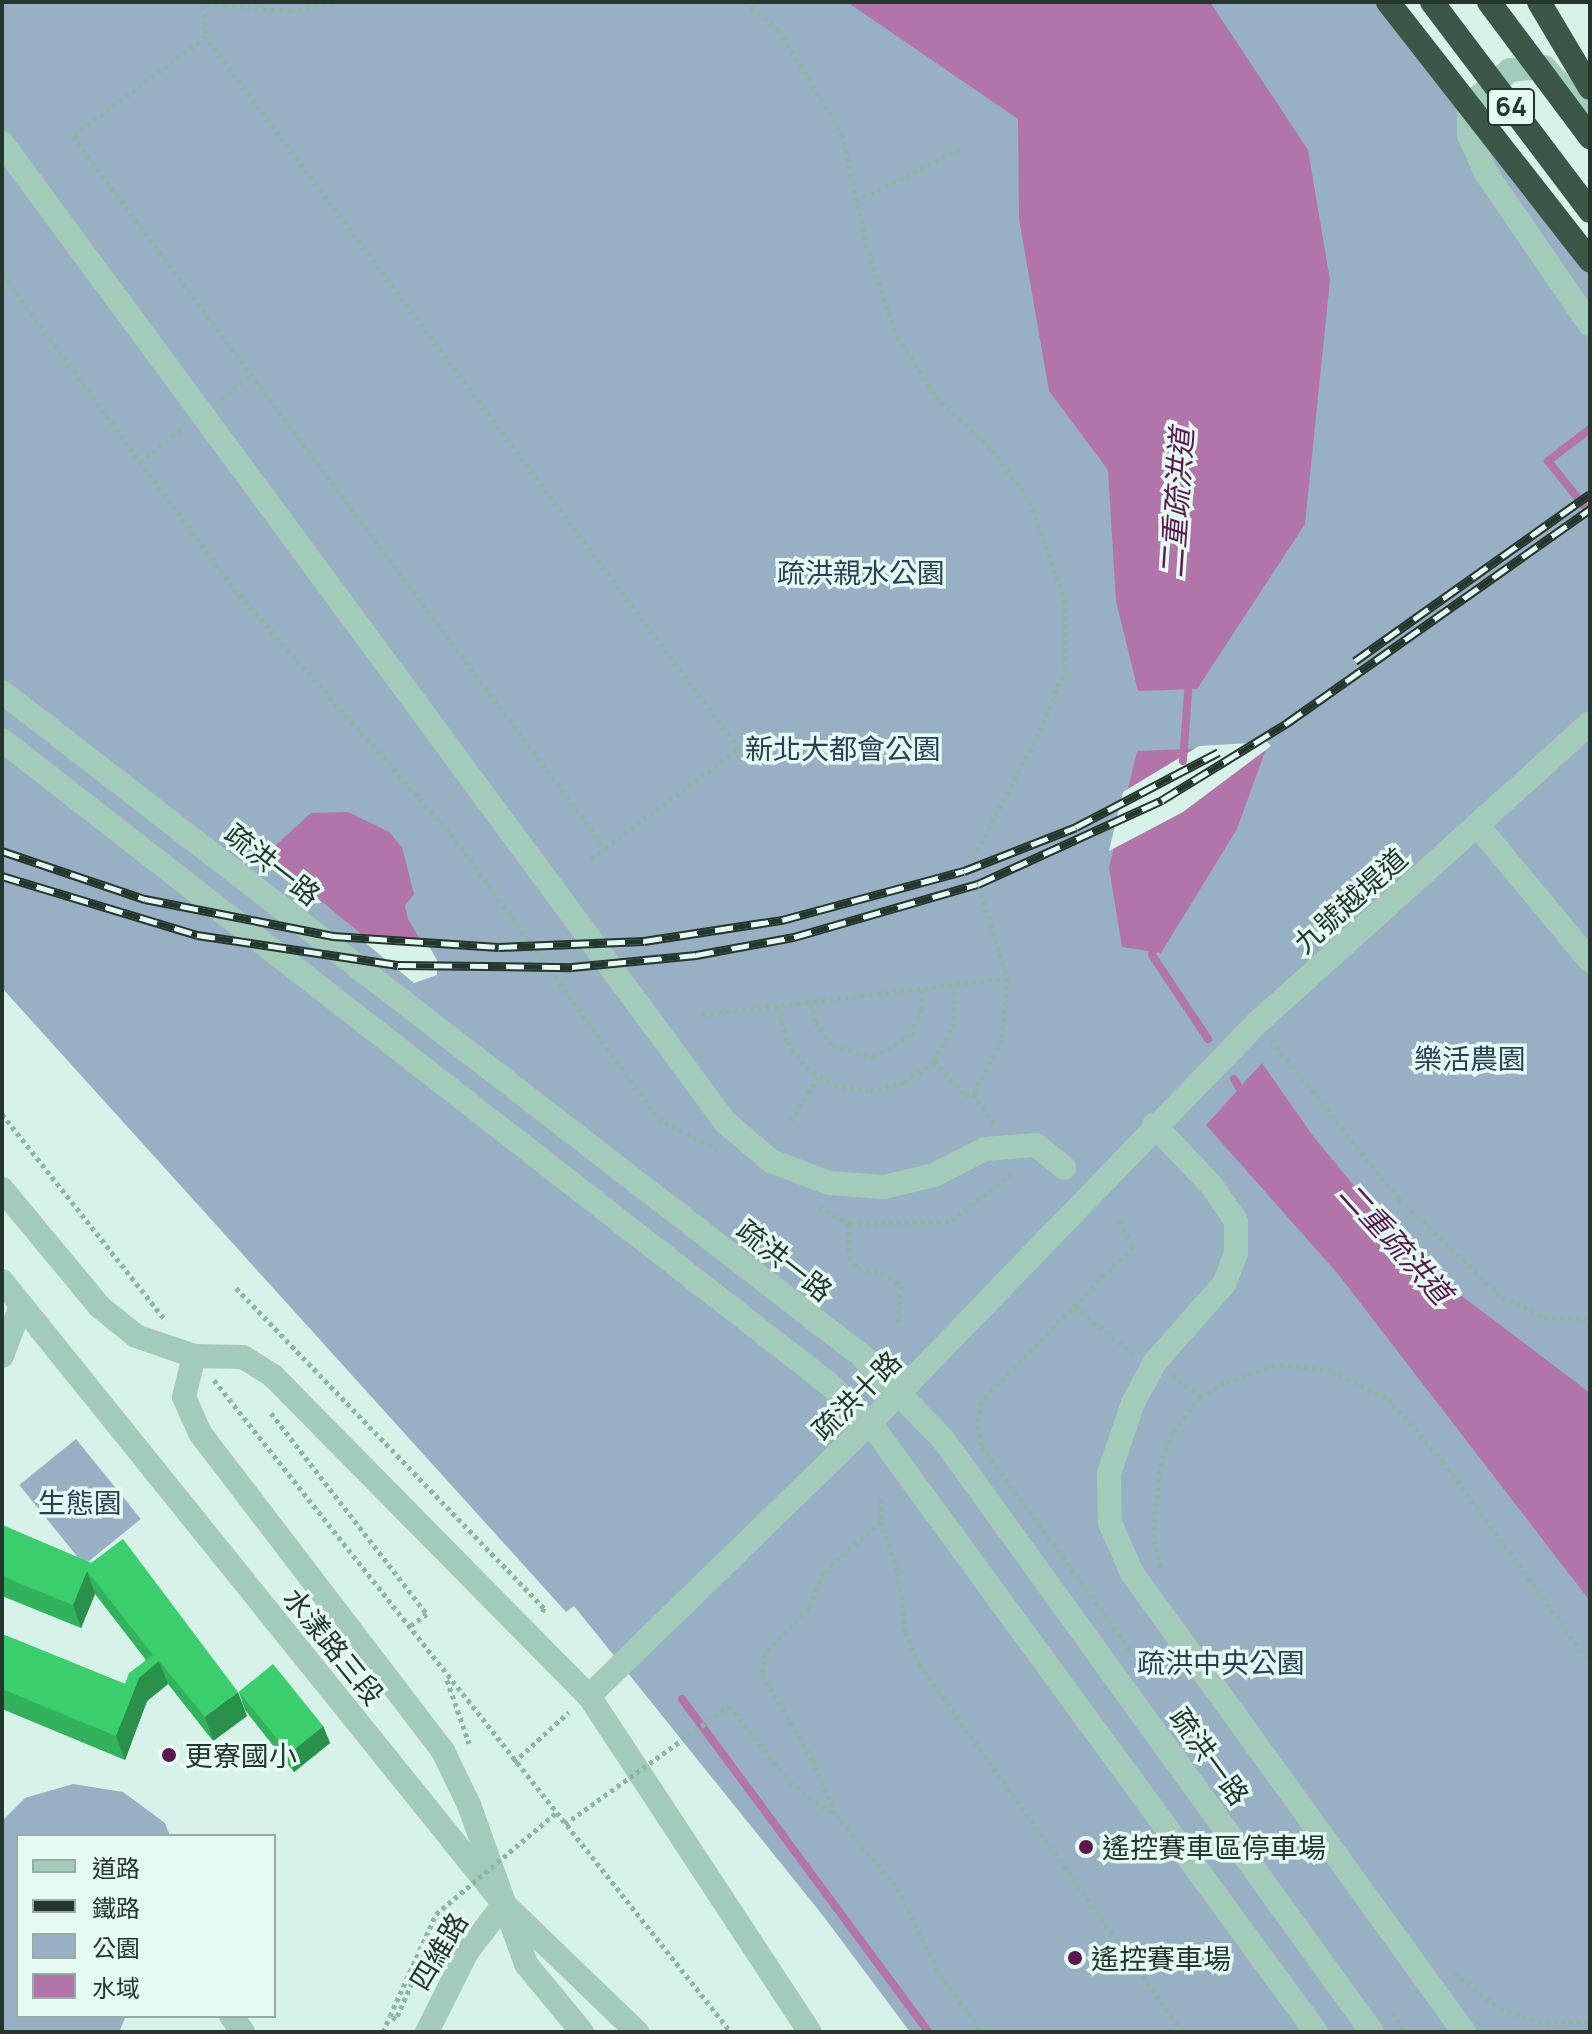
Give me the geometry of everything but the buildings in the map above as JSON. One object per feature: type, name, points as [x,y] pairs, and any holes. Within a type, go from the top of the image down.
[{"type":"highway","points":[[1388,2],[1590,261]]},
{"type":"highway","name":"64","points":[[1432,2],[1590,211]]},
{"type":"highway","name":"64","points":[[1489,2],[1590,137]]},
{"type":"highway","points":[[1539,2],[1590,88]]},
{"type":"street","points":[[1590,117],[1544,67],[1510,70],[1477,98],[1469,115],[1469,135],[1486,173],[1590,325]]},
{"type":"street","points":[[2,143],[725,1122],[771,1161],[829,1183],[884,1187],[934,1175],[985,1149],[1036,1145],[1064,1168]]},
{"type":"street","name":"疏洪一路","points":[[2,692],[862,1356],[943,1439],[1372,2032]]},
{"type":"street","name":"九號越堤道","points":[[1154,1125],[1257,1023],[1590,723]]},
{"type":"street","points":[[2,740],[829,1384],[870,1423],[1316,2032]]},
{"type":"street","points":[[1478,826],[1590,961]]},
{"type":"street","points":[[1154,1125],[1212,1186],[1236,1221],[1236,1237],[1224,1284],[1153,1366],[1123,1426],[1109,1473],[1110,1523],[1132,1573],[1464,2032]]},
{"type":"street","name":"疏洪十路","points":[[589,1696],[899,1394],[1154,1125]]},
{"type":"street","points":[[2,1189],[100,1307],[136,1336],[200,1363],[243,1357],[273,1376],[589,1696],[810,2032]]},
{"type":"street","name":"水漾路三段","points":[[2,1281],[504,1904],[637,2032]]},
{"type":"street","points":[[2,1356],[21,1306]]},
{"type":"street","points":[[200,1363],[184,1397],[200,1433],[443,1751],[469,1805],[526,1964],[582,2032]]},
{"type":"street","name":"四維路","points":[[427,2032],[467,1952],[504,1904]]},
{"type":"path","points":[[191,2],[203,6],[290,11],[336,2]]},
{"type":"path","points":[[745,2],[779,30],[842,134],[856,201],[897,337],[936,396],[992,450],[1030,501],[1065,601],[1065,668],[1042,727],[971,863],[1007,978],[1002,1040],[973,1094]]},
{"type":"path","points":[[203,6],[206,37],[739,749],[591,859]]},
{"type":"path","points":[[206,37],[73,136],[605,848]]},
{"type":"path","points":[[856,201],[962,148]]},
{"type":"path","points":[[702,1015],[1007,978]]},
{"type":"path","points":[[777,1006],[787,1042],[818,1077],[870,1091],[905,1083],[934,1061],[953,1027],[956,984]]},
{"type":"path","points":[[811,1002],[815,1022],[833,1045],[873,1057],[911,1035],[922,1009],[922,989]]},
{"type":"path","points":[[1257,1023],[1399,1199],[1502,1297],[1544,1317],[1583,1318],[1590,1326]]},
{"type":"path","points":[[934,1061],[965,1095],[973,1094]]},
{"type":"path","points":[[791,1121],[818,1077]]},
{"type":"path","points":[[973,1094],[993,1125],[1036,1145]]},
{"type":"path","points":[[2,1114],[175,1331]]},
{"type":"path","points":[[849,1224],[849,1257],[858,1268],[889,1276],[901,1286],[898,1322]]},
{"type":"path","points":[[236,1288],[544,1608]]},
{"type":"path","points":[[1075,1306],[1153,1366],[1200,1397]]},
{"type":"path","points":[[200,1363],[731,2032]]},
{"type":"path","points":[[1165,1574],[1153,1538],[1160,1466],[1173,1431],[1200,1397],[1226,1382],[1280,1364],[1332,1371],[1388,1399],[1443,1461],[1590,1663]]},
{"type":"path","points":[[881,1499],[881,1521],[898,1572],[905,1632],[919,1664],[1182,2032]]},
{"type":"path","points":[[836,1815],[812,1759],[762,1674],[765,1653],[809,1608],[823,1573],[881,1521]]},
{"type":"path","points":[[565,1824],[729,1706],[790,1782],[836,1815],[897,1888],[940,1975],[982,2032]]},
{"type":"path","points":[[514,1762],[569,1712]]},
{"type":"path","points":[[383,2032],[425,1937],[431,1939],[402,2006],[396,2019],[390,2016],[424,1939],[436,1914],[556,1813]]},
{"type":"path","points":[[1448,1964],[1476,1994],[1500,2009],[1545,2024],[1590,2021]]},
{"type":"green space","name":"新北大都會公園","points":[[2,2],[1394,2],[1590,252],[1590,2032],[910,2032],[824,1917],[574,1606],[566,1612],[2,988]]},
{"type":"green space","name":"生態園","points":[[76,1439],[141,1519],[84,1565],[19,1485]]},
{"type":"green space","points":[[73,1784],[123,1792],[165,1823],[169,1834],[16,1834],[16,2018],[125,2018],[119,2032],[2,2032],[2,1821],[25,1798]]},
{"type":"water","points":[[847,2],[1210,2],[1308,150],[1330,280],[1305,524],[1197,689],[1138,691],[1116,601],[1108,470],[1049,391],[1019,219],[1018,119]]},
{"type":"water","points":[[1267,746],[1237,829],[1161,953],[1122,947],[1109,868],[1137,751]]},
{"type":"water","points":[[348,812],[389,832],[402,847],[414,894],[405,906],[408,919],[433,961],[416,979],[265,855],[311,813]]},
{"type":"water","points":[[1262,1063],[1313,1136],[1417,1262],[1590,1393],[1590,1601],[1338,1274],[1206,1125]]},
{"type":"pier","points":[[1267,742],[1271,746],[1183,812],[1109,851],[1123,792],[1199,746]]},
{"type":"pier","points":[[356,935],[426,941],[437,960],[437,975],[414,983]]},
{"type":"waterway","points":[[1590,429],[1548,461],[1590,513]]},
{"type":"waterway","name":"二重疏洪道","points":[[1183,761],[1189,679]]},
{"type":"waterway","name":"二重疏洪道","points":[[1155,944],[1152,955],[1208,1039]]},
{"type":"waterway","name":"二重疏洪道","points":[[1234,1079],[1244,1095]]},
{"type":"waterway","points":[[682,1699],[928,2032]]},
{"type":"railway","points":[[1355,661],[1590,494]]},
{"type":"railway","points":[[2,876],[197,935],[398,965],[572,967],[696,955],[794,937],[978,884],[1162,800],[1287,723],[1590,509]]},
{"type":"railway","points":[[2,851],[145,899],[333,936],[499,947],[644,941],[782,920],[964,871],[1076,827],[1219,752]]},
{"type":"place","name":"更寮國小","points":[[169,1755]]},
{"type":"place","name":"遙控賽車區停車場","points":[[1086,1847]]},
{"type":"place","name":"遙控賽車場","points":[[1075,1958]]},
{"type":"park label","name":"疏洪親水公園","points":[[861,572]]},
{"type":"park label","name":"樂活農園","points":[[1470,1058]]},
{"type":"park label","name":"疏洪中央公園","points":[[1221,1662]]}]
